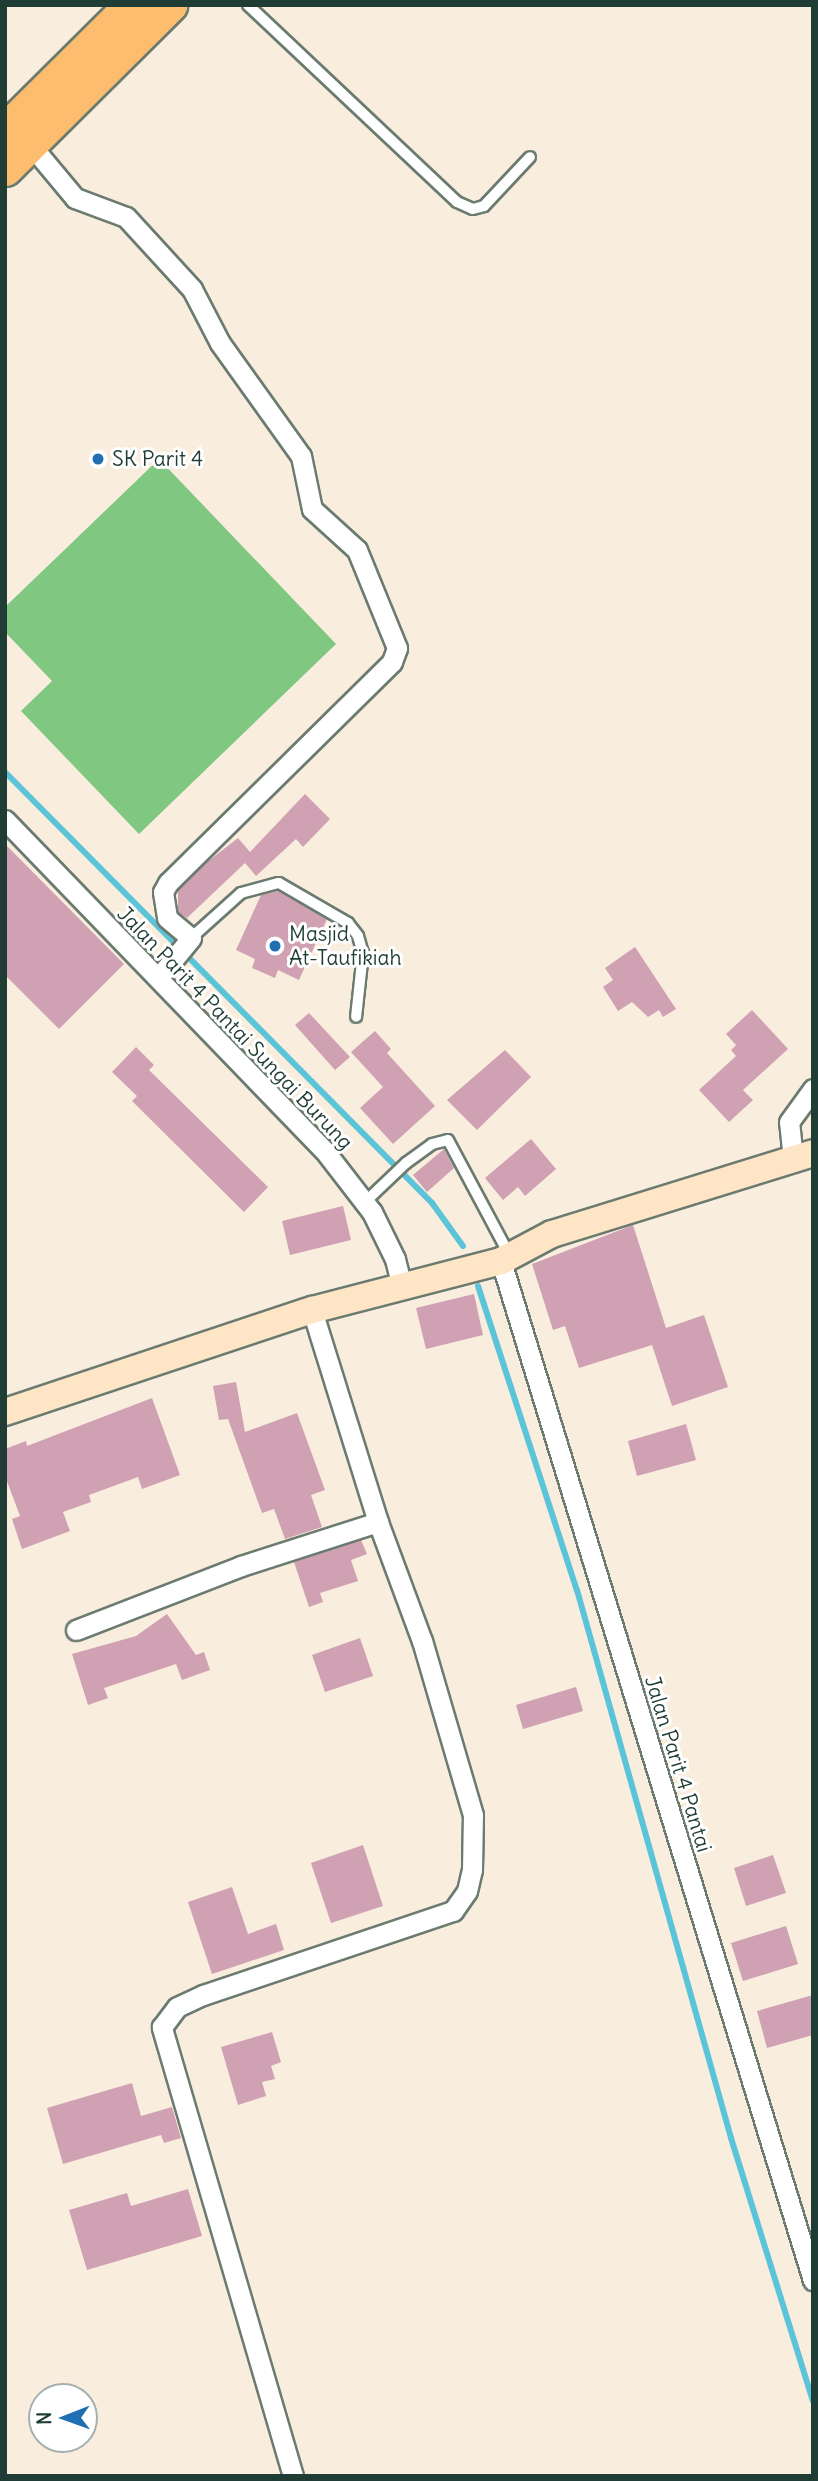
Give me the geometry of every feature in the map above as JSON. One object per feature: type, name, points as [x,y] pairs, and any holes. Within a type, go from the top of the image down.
[{"type":"highway","points":[[5,169],[18,137],[131,5]]},
{"type":"highway","points":[[18,137],[170,5]]},
{"type":"street","points":[[18,137],[75,198],[126,218],[191,289],[220,343],[301,456],[312,509],[357,550],[397,648],[392,662],[169,883],[162,906],[184,947],[158,978]]},
{"type":"street","name":"Jalan Parit 4 Pantai Sungai Burung","points":[[5,820],[324,1150],[365,1203],[395,1259],[402,1287]]},
{"type":"street","points":[[5,1412],[312,1310],[505,1259],[552,1234],[803,1156],[789,1122],[813,1089]]},
{"type":"street","name":"Jalan Parit 4 Pantai","points":[[505,1259],[813,2280]]},
{"type":"street","points":[[293,2476],[162,2027],[177,2007],[203,1995],[428,1923],[453,1912],[467,1891],[472,1870],[473,1815],[422,1641],[378,1522],[312,1310]]},
{"type":"street","points":[[76,1629],[241,1566],[378,1522]]},
{"type":"lane","points":[[248,5],[457,202],[473,209],[484,205],[530,157]]},
{"type":"lane","points":[[184,947],[241,893],[279,883],[348,923],[358,936],[363,953],[356,1017]]},
{"type":"lane","points":[[365,1203],[406,1163],[432,1144],[448,1140],[505,1259]]},
{"type":"green space","points":[[159,459],[336,644],[139,834],[21,711],[52,681],[5,632],[5,607]]},
{"type":"building","points":[[305,794],[330,819],[303,847],[296,839],[256,876],[245,863],[187,918],[178,912],[178,890],[207,862],[238,838],[250,852]]},
{"type":"building","points":[[5,844],[124,964],[59,1029],[5,975]]},
{"type":"building","points":[[278,891],[327,919],[299,980],[278,970],[275,978],[252,968],[255,959],[236,950],[261,895]]},
{"type":"building","points":[[635,947],[676,1009],[663,1017],[659,1010],[648,1017],[632,1002],[618,1011],[603,987],[613,980],[605,968]]},
{"type":"building","points":[[752,1010],[788,1049],[743,1090],[753,1100],[729,1122],[699,1090],[736,1056],[731,1050],[736,1045],[726,1034]]},
{"type":"building","points":[[309,1013],[350,1057],[335,1070],[295,1025]]},
{"type":"building","points":[[375,1031],[391,1049],[387,1053],[435,1106],[393,1144],[360,1108],[383,1087],[351,1052]]},
{"type":"building","points":[[136,1047],[154,1065],[149,1070],[268,1187],[244,1212],[132,1101],[137,1096],[112,1072]]},
{"type":"building","points":[[505,1050],[531,1077],[477,1130],[447,1100]]},
{"type":"building","points":[[531,1139],[556,1169],[525,1196],[518,1187],[503,1200],[485,1178]]},
{"type":"building","points":[[444,1149],[454,1168],[427,1192],[413,1175]]},
{"type":"building","points":[[343,1206],[351,1240],[290,1255],[282,1221]]},
{"type":"building","points":[[633,1225],[666,1328],[704,1315],[728,1387],[672,1406],[652,1345],[579,1368],[565,1326],[553,1330],[532,1264]]},
{"type":"building","points":[[474,1294],[483,1335],[426,1349],[416,1308]]},
{"type":"building","points":[[236,1382],[245,1432],[297,1413],[325,1490],[311,1495],[322,1527],[285,1539],[274,1509],[262,1513],[228,1419],[219,1420],[213,1386]]},
{"type":"building","points":[[152,1398],[180,1475],[142,1489],[138,1477],[89,1495],[91,1502],[63,1512],[70,1531],[22,1549],[12,1519],[20,1516],[5,1476],[5,1449],[26,1441],[27,1446]]},
{"type":"building","points":[[686,1424],[696,1460],[637,1476],[628,1441]]},
{"type":"building","points":[[361,1540],[367,1554],[351,1560],[358,1581],[320,1593],[323,1602],[309,1607],[294,1562]]},
{"type":"building","points":[[167,1614],[196,1655],[204,1652],[210,1670],[182,1680],[176,1664],[104,1688],[108,1698],[88,1705],[72,1654],[136,1636]]},
{"type":"building","points":[[360,1638],[373,1676],[325,1692],[312,1655]]},
{"type":"building","points":[[576,1687],[583,1711],[523,1729],[516,1705]]},
{"type":"building","points":[[363,1845],[383,1906],[331,1923],[311,1863]]},
{"type":"building","points":[[773,1855],[786,1893],[746,1906],[734,1868]]},
{"type":"building","points":[[232,1887],[248,1934],[276,1924],[284,1950],[212,1974],[188,1902]]},
{"type":"building","points":[[786,1926],[798,1964],[743,1981],[731,1943]]},
{"type":"building","points":[[813,1995],[813,2035],[767,2048],[757,2011]]},
{"type":"building","points":[[272,2032],[281,2062],[271,2066],[275,2079],[262,2082],[266,2096],[238,2105],[221,2047]]},
{"type":"building","points":[[132,2083],[141,2116],[172,2107],[181,2138],[164,2143],[161,2135],[63,2164],[47,2108]]},
{"type":"building","points":[[188,2189],[202,2236],[87,2270],[69,2210],[127,2193],[131,2206]]},
{"type":"waterway","points":[[5,772],[432,1203],[463,1246]]},
{"type":"waterway","points":[[478,1286],[577,1590],[731,2138],[813,2401]]},
{"type":"place","name":"SK Parit 4","points":[[98,459]]},
{"type":"place","name":"Masjid At-Taufikiah","points":[[275,946]]}]
